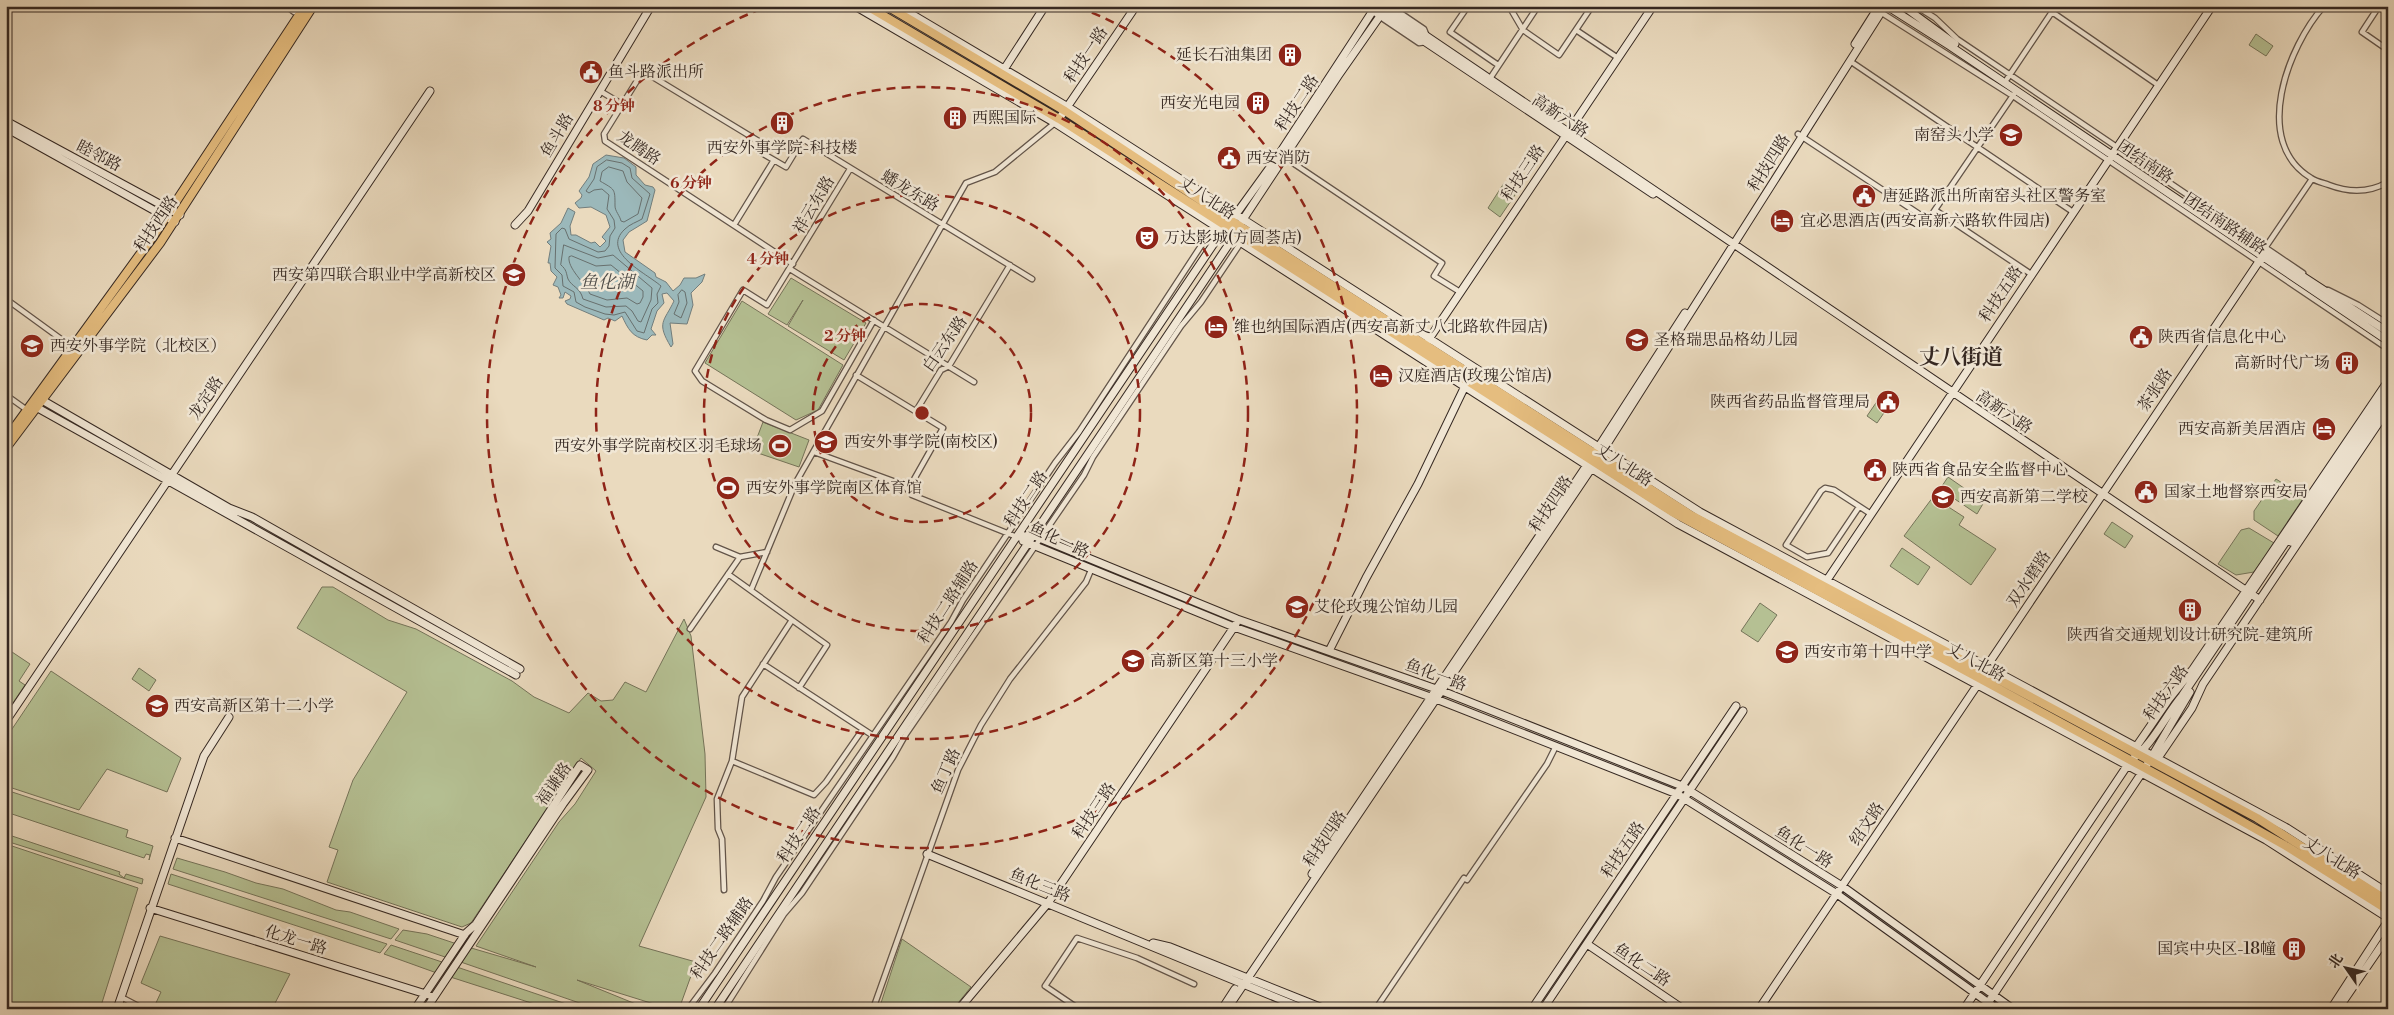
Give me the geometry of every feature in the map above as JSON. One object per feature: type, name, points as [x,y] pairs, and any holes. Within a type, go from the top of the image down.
[{"type":"main road","name":"科技西路","points":[[6,439],[169,213],[304,6]]},
{"type":"main road","name":"科技西路","points":[[6,448],[112,310],[177,218],[313,6]]},
{"type":"main road","name":"丈八北路","points":[[867,6],[1057,121],[1216,224],[1236,226]]},
{"type":"main road","name":"丈八北路","points":[[887,6],[1003,71],[1066,109],[1236,226],[1423,348],[1599,452],[1691,515],[1825,583],[2143,770],[2286,846],[2388,910]]},
{"type":"main road","name":"丈八北路","points":[[1423,348],[1465,384],[1591,464],[1702,530],[1817,595],[1982,676],[2140,750],[2282,832],[2388,901]]},
{"type":"street","points":[[286,6],[294,12]]},
{"type":"street","name":"鱼斗路","points":[[514,225],[528,211],[651,6]]},
{"type":"street","points":[[751,590],[795,484],[966,183],[995,172],[1057,121],[855,6]]},
{"type":"street","points":[[898,6],[1003,71],[1045,6]]},
{"type":"street","name":"科技一路","points":[[1057,121],[1136,6]]},
{"type":"street","points":[[1364,6],[1380,9]]},
{"type":"street","points":[[1468,6],[1450,32],[1498,65]]},
{"type":"street","points":[[1509,6],[1523,30],[1559,55],[1592,6]]},
{"type":"street","points":[[1488,81],[1538,6]]},
{"type":"street","name":"科技三路","points":[[1423,348],[1653,6]]},
{"type":"street","name":"科技四路","points":[[1222,1009],[1244,980],[1599,452],[1800,135],[1877,9],[1886,6]]},
{"type":"street","name":"团结南路","points":[[1886,6],[2015,93],[2112,154],[2262,254],[2388,341]]},
{"type":"street","name":"团结南路","points":[[1903,6],[2009,77],[2112,154]]},
{"type":"street","points":[[1916,6],[1936,18],[1957,39],[2009,77],[2055,7]]},
{"type":"street","points":[[2324,6],[2302,36],[2291,62],[2282,90],[2279,114],[2280,133],[2287,150],[2299,168],[2312,179],[2336,188],[2356,191],[2374,189],[2388,182]]},
{"type":"street","points":[[2379,6],[2362,32],[2388,50]]},
{"type":"street","name":"科技五路","points":[[1817,595],[2208,8]]},
{"type":"street","name":"高新六路","points":[[1380,9],[2253,596]]},
{"type":"street","name":"科技二路","points":[[699,1009],[1017,536],[1284,157],[1380,9]]},
{"type":"street","name":"科技二路","points":[[715,1009],[1236,226],[1286,144],[1380,9]]},
{"type":"street","points":[[1800,135],[1928,220],[2015,93],[1953,56],[1918,38],[1877,9]]},
{"type":"street","name":"科技四路","points":[[1800,135],[1850,61],[1877,9]]},
{"type":"street","points":[[2052,12],[2158,85]]},
{"type":"street","points":[[1576,30],[1618,58]]},
{"type":"street","points":[[1850,61],[2072,212]]},
{"type":"street","points":[[600,91],[622,104],[643,71],[765,145],[760,152],[774,160],[734,225]]},
{"type":"street","name":"龙定路","points":[[6,721],[430,91]]},
{"type":"street","name":"龙腾路","points":[[622,104],[604,134],[609,145],[734,225],[884,327],[974,382]]},
{"type":"street","name":"睦邻路","points":[[6,121],[177,218]]},
{"type":"street","name":"睦邻路","points":[[6,128],[169,213]]},
{"type":"street","name":"蟠龙东路","points":[[774,160],[786,167],[803,140],[1032,279]]},
{"type":"street","name":"团结南路辅路","points":[[2112,154],[2262,254],[2388,350]]},
{"type":"street","points":[[1284,157],[1442,263],[1434,276],[1460,292]]},
{"type":"street","name":"祥云东路","points":[[850,169],[768,305],[743,290],[695,371],[710,386],[766,420],[790,430],[822,412],[874,320]]},
{"type":"street","points":[[2262,254],[2312,179]]},
{"type":"street","points":[[1935,210],[2031,274]]},
{"type":"street","name":"科技二路辅路","points":[[688,1009],[715,973],[763,901],[776,877],[872,735],[946,630],[1008,533],[1079,432],[1216,224]]},
{"type":"street","points":[[724,1009],[784,914],[802,893],[893,758],[906,734],[1041,539],[1176,334],[1201,302],[1236,226],[1423,348]]},
{"type":"street","name":"团结南路","points":[[2262,254],[2388,332]]},
{"type":"street","name":"团结南路辅路","points":[[2262,254],[2358,305],[2388,324]]},
{"type":"street","name":"茶张路","points":[[2102,494],[2262,254]]},
{"type":"street","name":"白云东路","points":[[916,411],[941,370],[948,366],[1010,265]]},
{"type":"street","points":[[6,299],[72,347]]},
{"type":"street","points":[[856,375],[943,428],[908,490]]},
{"type":"street","points":[[2253,596],[2388,380]]},
{"type":"street","points":[[1329,651],[1366,578],[1418,484],[1465,384]]},
{"type":"street","name":"科技六路","points":[[1986,1006],[2143,770],[2153,758],[2178,716],[2186,698],[2388,390]]},
{"type":"street","points":[[6,395],[28,411]]},
{"type":"street","points":[[42,400],[228,512],[248,527],[518,672]]},
{"type":"street","name":"科技六路","points":[[2253,596],[2388,400]]},
{"type":"street","points":[[36,408],[169,477]]},
{"type":"street","points":[[1964,1009],[2130,762],[2140,750],[2169,699],[2253,596],[2388,409]]},
{"type":"street","points":[[814,452],[904,485],[912,495],[1017,536]]},
{"type":"street","points":[[1859,507],[1828,553],[1807,556],[1786,546],[1821,491],[1825,488],[1834,490],[1871,514]]},
{"type":"street","name":"双水磨路","points":[[1982,676],[2102,494]]},
{"type":"street","name":"鱼化一路","points":[[1017,536],[1032,535],[1237,619],[1439,690],[1682,786],[1842,886],[2013,1009]]},
{"type":"street","name":"鱼化一路","points":[[1017,536],[1035,547],[1234,627],[1434,698],[1677,794],[1837,894],[1975,993],[1986,1006],[1998,1009]]},
{"type":"street","points":[[716,547],[740,557],[767,552]]},
{"type":"street","points":[[690,629],[740,557]]},
{"type":"street","name":"鱼丁路","points":[[872,1009],[952,784],[981,725],[1010,679],[1086,582],[1091,570]]},
{"type":"street","points":[[728,574],[827,645],[798,688]]},
{"type":"street","name":"科技三路","points":[[959,1009],[1048,903],[1234,627],[1237,619]]},
{"type":"street","points":[[724,890],[722,839],[718,829],[717,799],[732,761],[742,697],[792,620]]},
{"type":"street","points":[[763,664],[872,735]]},
{"type":"street","name":"绍文路","points":[[1760,1009],[1982,676]]},
{"type":"street","name":"科技五路","points":[[1532,1009],[1736,706]]},
{"type":"street","name":"科技五路","points":[[1543,1009],[1744,711]]},
{"type":"street","points":[[117,1009],[150,908],[204,756],[229,716]]},
{"type":"street","points":[[732,761],[814,795],[826,782],[862,729]]},
{"type":"street","points":[[1379,1004],[1464,878],[1467,880],[1548,764],[1556,746]]},
{"type":"street","points":[[1706,750],[1714,755]]},
{"type":"street","points":[[2153,758],[2287,828],[2388,893]]},
{"type":"street","name":"福谦路","points":[[416,1009],[465,935],[476,924],[580,765],[588,770],[552,819],[426,1009]]},
{"type":"street","points":[[2143,770],[2266,840],[2388,920],[2331,1009]]},
{"type":"street","points":[[175,838],[465,935]]},
{"type":"street","name":"鱼化三路","points":[[927,854],[1143,941],[1170,947],[1304,1009]]},
{"type":"street","name":"化龙一路","points":[[150,908],[434,997]]},
{"type":"street","points":[[2338,1009],[2388,936]]},
{"type":"street","points":[[1079,1009],[1045,986],[1077,938],[1137,958],[1194,984]]},
{"type":"street","name":"鱼化二路","points":[[1587,944],[1683,1009]]},
{"type":"street","name":"科技四路","points":[[1228,1009],[1244,980]]},
{"type":"street","name":"鱼化三路","points":[[1244,980],[1325,1009]]},
{"type":"street","points":[[121,997],[144,1009]]},
{"type":"green space","points":[[2256,34],[2273,46],[2266,56],[2249,45]]},
{"type":"green space","points":[[1504,183],[1517,192],[1500,217],[1488,208]]},
{"type":"green space","points":[[791,278],[866,323],[844,360],[788,326],[803,300],[787,325],[768,314]]},
{"type":"green space","points":[[742,301],[843,365],[818,410],[796,420],[705,363]]},
{"type":"green space","points":[[1880,397],[1890,404],[1877,423],[1867,416]]},
{"type":"green space","name":"西安外事学院南校区羽毛球场","points":[[763,422],[809,440],[799,467],[752,451]]},
{"type":"green space","points":[[1948,477],[1984,502],[1977,514],[1940,489]]},
{"type":"green space","points":[[2276,479],[2304,497],[2278,536],[2254,520],[2254,511]]},
{"type":"green space","points":[[1933,497],[1964,517],[1959,525],[1996,549],[1971,585],[1904,536]]},
{"type":"green space","points":[[2112,522],[2133,536],[2125,548],[2104,534]]},
{"type":"green space","points":[[2249,528],[2274,543],[2254,572],[2236,575],[2218,564],[2241,530]]},
{"type":"green space","points":[[1902,548],[1930,567],[1918,585],[1890,566]]},
{"type":"green space","points":[[322,587],[333,587],[388,620],[416,629],[512,681],[534,697],[569,713],[588,693],[601,701],[613,700],[625,682],[646,692],[684,619],[691,636],[705,754],[706,797],[639,946],[696,962],[679,1009],[670,1009],[577,980],[648,1009],[597,1009],[452,959],[461,945],[536,967],[476,946],[559,822],[575,804],[596,771],[581,758],[471,923],[462,927],[327,882],[338,850],[329,847],[353,780],[407,692],[297,628]]},
{"type":"green space","points":[[1760,603],[1777,615],[1758,642],[1741,631]]},
{"type":"green space","points":[[6,648],[30,664],[19,681],[25,685],[6,713]]},
{"type":"green space","points":[[139,668],[156,680],[149,691],[132,679]]},
{"type":"green space","points":[[51,671],[181,758],[167,792],[107,769],[79,810],[6,786],[6,738]]},
{"type":"green space","points":[[6,790],[128,830],[126,837],[153,846],[149,860],[150,855],[146,854],[144,858],[6,812]]},
{"type":"green space","points":[[6,834],[120,872],[119,874],[124,878],[126,874],[143,879],[142,884],[6,841]]},
{"type":"green space","points":[[6,844],[138,888],[100,1009],[6,1009]]},
{"type":"green space","points":[[177,858],[256,883],[283,889],[336,910],[350,912],[399,929],[391,939],[173,869]]},
{"type":"green space","points":[[171,874],[387,944],[380,953],[168,884]]},
{"type":"green space","points":[[403,930],[427,934],[457,944],[448,958],[395,940]]},
{"type":"green space","points":[[160,936],[290,974],[272,1009],[162,1009],[155,1005],[161,992],[141,983]]},
{"type":"green space","points":[[902,939],[971,987],[953,1009],[879,1009]]},
{"type":"green space","points":[[391,945],[445,963],[438,973],[434,972],[384,954]]},
{"type":"green space","points":[[448,964],[581,1009],[550,1009],[441,974]]},
{"type":"water","name":"鱼化湖","points":[[606,155],[624,158],[636,167],[636,175],[645,185],[653,187],[655,190],[647,221],[629,232],[623,240],[625,252],[655,273],[656,277],[666,282],[673,291],[684,278],[696,278],[705,274],[702,282],[691,293],[693,305],[687,324],[670,323],[673,344],[671,347],[666,339],[663,327],[665,318],[674,301],[667,293],[662,294],[664,303],[657,311],[651,329],[656,335],[652,335],[647,340],[631,332],[622,316],[615,321],[608,318],[604,320],[567,304],[565,301],[570,299],[571,296],[565,292],[563,298],[559,298],[561,295],[558,287],[553,285],[557,277],[551,271],[550,263],[548,263],[551,246],[547,242],[551,239],[550,233],[561,223],[568,208],[575,212],[570,226],[571,235],[576,235],[591,243],[595,242],[600,247],[606,241],[602,237],[610,227],[606,215],[591,207],[579,208],[575,203],[581,198],[582,195],[579,191],[589,177],[593,164]]},
{"type":"place","name":"延长石油集团","points":[[1290,55]]},
{"type":"place","name":"鱼斗路派出所","points":[[591,72]]},
{"type":"place","name":"西安光电园","points":[[1258,103]]},
{"type":"place","name":"西熙国际","points":[[955,118]]},
{"type":"place","name":"西安外事学院-科技楼","points":[[782,123]]},
{"type":"place","name":"南窑头小学","points":[[2011,135]]},
{"type":"place","name":"西安消防","points":[[1229,158]]},
{"type":"place","name":"唐延路派出所南窑头社区警务室","points":[[1864,196]]},
{"type":"place","name":"宜必思酒店(西安高新六路软件园店)","points":[[1782,221]]},
{"type":"place","name":"万达影城(方圆荟店)","points":[[1147,238]]},
{"type":"place","name":"西安第四联合职业中学高新校区","points":[[514,275]]},
{"type":"place","name":"维也纳国际酒店(西安高新丈八北路软件园店)","points":[[1216,327]]},
{"type":"place","name":"陕西省信息化中心","points":[[2141,337]]},
{"type":"place","name":"圣格瑞思品格幼儿园","points":[[1637,340]]},
{"type":"place","name":"西安外事学院（北校区）","points":[[32,346]]},
{"type":"place","name":"高新时代广场","points":[[2347,363]]},
{"type":"place","name":"汉庭酒店(玫瑰公馆店)","points":[[1381,376]]},
{"type":"place","name":"陕西省药品监督管理局","points":[[1888,402]]},
{"type":"place","name":"西安高新美居酒店","points":[[2324,429]]},
{"type":"place","name":"西安外事学院(南校区)","points":[[826,442]]},
{"type":"place","name":"西安外事学院南校区羽毛球场","points":[[780,446]]},
{"type":"place","name":"陕西省食品安全监督中心","points":[[1875,470]]},
{"type":"place","name":"西安外事学院南区体育馆","points":[[728,488]]},
{"type":"place","name":"国家土地督察西安局","points":[[2146,492]]},
{"type":"place","name":"西安高新第二学校","points":[[1943,497]]},
{"type":"place","name":"艾伦玫瑰公馆幼儿园","points":[[1297,607]]},
{"type":"place","name":"陕西省交通规划设计研究院-建筑所","points":[[2190,610]]},
{"type":"place","name":"西安市第十四中学","points":[[1787,652]]},
{"type":"place","name":"高新区第十三小学","points":[[1133,661]]},
{"type":"place","name":"西安高新区第十二小学","points":[[157,706]]},
{"type":"place","name":"国宾中央区-18幢","points":[[2294,949]]},
{"type":"district","name":"丈八街道","points":[[1961,358]]}]
